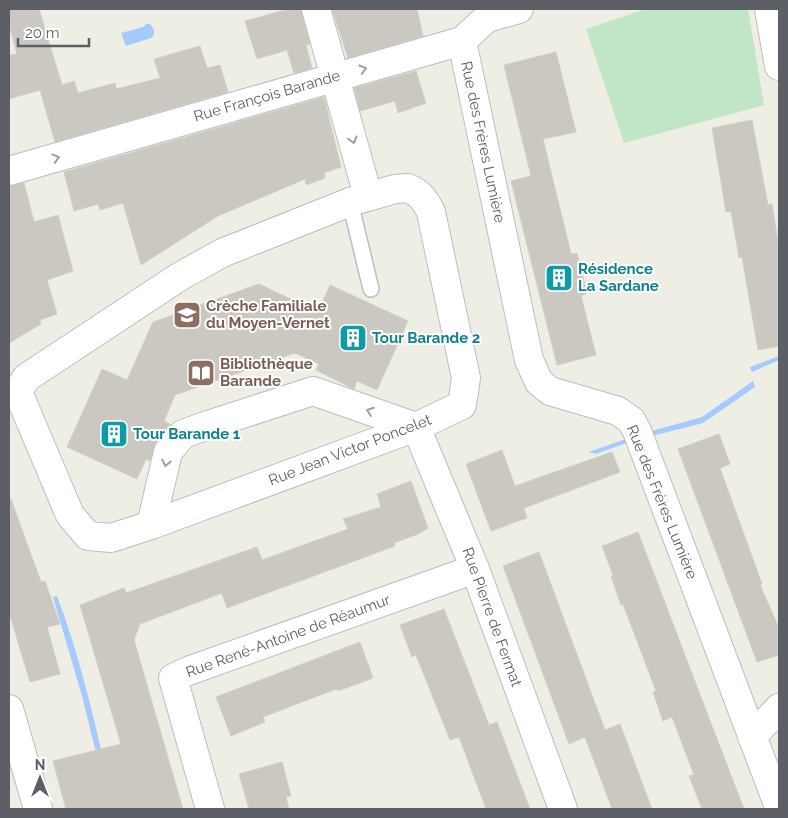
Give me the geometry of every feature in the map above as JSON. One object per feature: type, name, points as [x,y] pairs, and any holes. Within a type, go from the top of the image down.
[{"type":"street","points":[[316,9],[336,76],[359,199]]},
{"type":"street","name":"Rue François Barande","points":[[9,171],[462,41],[486,18],[518,9]]},
{"type":"street","points":[[769,9],[779,66]]},
{"type":"street","name":"Rue des Frères Lumière","points":[[462,41],[529,360],[540,382],[550,391],[618,411],[630,420],[637,431],[779,807]]},
{"type":"street","name":"Rue Jean Victor Poncelet","points":[[408,188],[419,193],[431,212],[466,378],[462,405],[416,427],[151,524],[111,538],[88,536],[70,515],[18,387],[179,277],[222,253],[359,199],[395,189],[408,188]]},
{"type":"street","points":[[151,524],[168,452],[183,434],[313,391],[416,427]]},
{"type":"street","name":"Rue Pierre de Fermat","points":[[416,427],[475,569],[562,809]]},
{"type":"street","name":"Rue René-Antoine de Réaumur","points":[[210,809],[173,678],[475,569]]},
{"type":"street","points":[[752,737],[779,708]]},
{"type":"street","points":[[9,710],[38,809]]},
{"type":"lane","points":[[359,199],[371,289]]},
{"type":"green space","points":[[646,9],[748,9],[764,105],[624,143],[586,29]]},
{"type":"water","points":[[146,24],[150,24],[154,30],[154,35],[151,38],[126,46],[121,33],[143,27]]},
{"type":"water","points":[[779,356],[779,360],[752,372],[750,367]]},
{"type":"water","points":[[753,381],[755,387],[703,423],[629,442],[596,454],[589,452],[637,435],[702,417]]},
{"type":"water","points":[[57,596],[75,648],[115,809],[110,809],[82,696],[53,597]]},
{"type":"building","points":[[9,9],[39,9],[62,85],[74,81],[78,93],[115,83],[116,89],[160,78],[154,59],[200,46],[207,68],[220,65],[228,92],[55,142],[40,90],[9,99],[9,55],[17,54],[9,24]]},
{"type":"building","points":[[289,9],[301,9],[310,44],[306,45],[312,68],[294,73],[287,50],[257,59],[245,21]]},
{"type":"building","points":[[332,9],[417,9],[423,36],[348,58]]},
{"type":"building","name":"Résidence La Sardane","points":[[556,52],[576,132],[543,139],[571,254],[577,253],[587,293],[581,296],[596,355],[557,365],[511,181],[531,176],[504,65]]},
{"type":"building","points":[[416,71],[426,103],[398,113],[395,101],[360,111],[354,88]]},
{"type":"building","points":[[324,97],[341,167],[324,173],[325,178],[306,185],[305,179],[218,216],[141,265],[123,203],[100,210],[98,204],[74,211],[64,172]]},
{"type":"building","points":[[752,120],[768,205],[772,204],[779,248],[779,346],[758,350],[742,257],[739,258],[731,211],[726,212],[712,128]]},
{"type":"building","points":[[24,183],[34,222],[58,215],[73,271],[47,280],[57,314],[40,320],[41,324],[9,343],[9,186]]},
{"type":"building","points":[[259,284],[318,312],[330,285],[408,321],[377,390],[357,381],[354,389],[316,370],[319,364],[295,353],[175,395],[164,421],[170,424],[170,426],[156,442],[150,461],[146,459],[137,479],[67,447],[102,369],[127,380],[153,322]]},
{"type":"building","points":[[719,434],[730,464],[720,468],[762,584],[760,585],[779,628],[779,655],[757,662],[678,449]]},
{"type":"building","points":[[502,450],[515,486],[612,452],[620,472],[524,508],[527,518],[491,531],[466,464]]},
{"type":"building","points":[[411,481],[428,528],[418,534],[394,543],[395,546],[227,608],[222,593],[140,624],[134,640],[183,809],[66,809],[53,761],[121,744],[80,605],[124,588],[126,593],[257,547],[262,560],[348,529],[343,519],[381,507],[377,494]]},
{"type":"building","points":[[9,499],[11,499],[41,582],[45,581],[60,624],[47,627],[60,674],[30,682],[9,612]]},
{"type":"building","points":[[638,532],[744,809],[702,809],[689,776],[694,775],[672,717],[663,721],[653,692],[656,691],[623,604],[621,605],[611,576],[613,575],[602,546]]},
{"type":"building","points":[[539,552],[605,730],[620,724],[652,809],[612,809],[585,737],[569,744],[503,566]]},
{"type":"building","points":[[444,609],[489,725],[497,722],[530,809],[486,809],[459,737],[450,740],[416,655],[412,657],[400,625]]},
{"type":"building","points":[[360,642],[373,678],[338,691],[336,689],[263,717],[265,722],[231,736],[216,697]]},
{"type":"building","points":[[282,762],[291,796],[286,797],[289,809],[249,809],[239,774]]},
{"type":"place","name":"Résidence La Sardane","points":[[559,278]]},
{"type":"place","name":"Crèche Familiale du Moyen-Vernet","points":[[187,315]]},
{"type":"place","name":"Tour Barande 2","points":[[353,338]]},
{"type":"place","name":"Bibliothèque Barande","points":[[201,373]]},
{"type":"place","name":"Tour Barande 1","points":[[114,434]]}]
